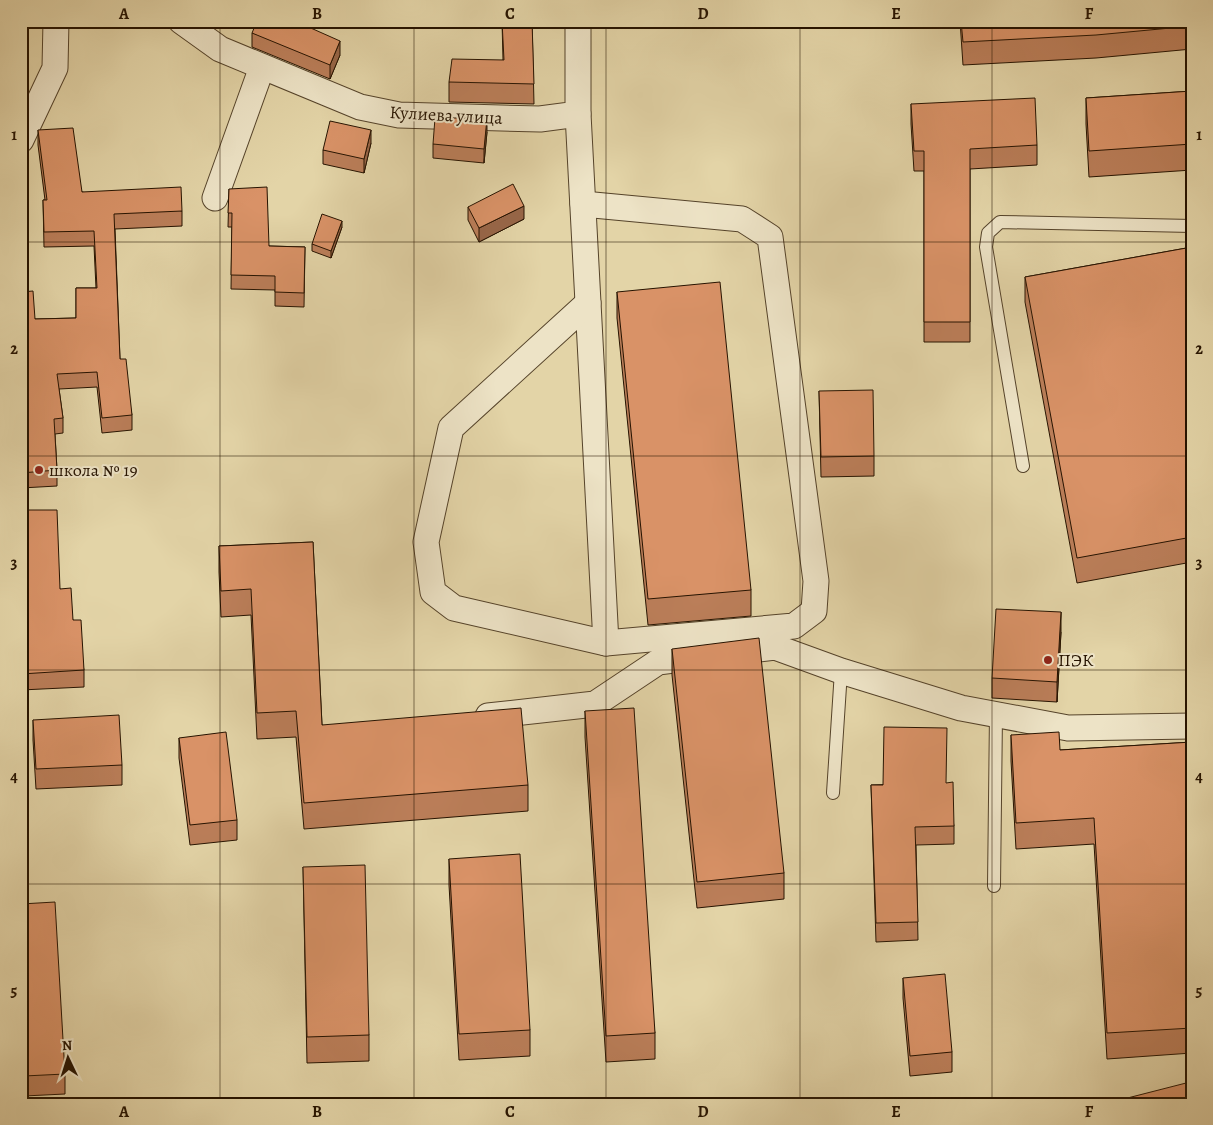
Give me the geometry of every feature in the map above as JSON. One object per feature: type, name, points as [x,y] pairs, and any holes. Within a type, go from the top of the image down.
[{"type":"street","points":[[21,140],[55,68],[56,21]]},
{"type":"street","name":"Кулиева улица","points":[[181,21],[220,49],[360,107],[398,115],[540,119],[578,114]]},
{"type":"street","points":[[578,21],[578,114],[606,643]]},
{"type":"street","points":[[215,198],[262,67]]},
{"type":"street","points":[[583,204],[742,219],[770,237],[816,582],[814,611],[794,626],[606,643],[454,608],[433,592],[426,542],[451,428],[588,303]]},
{"type":"street","points":[[469,718],[595,704],[658,662],[775,647],[842,671],[961,708],[1068,728],[1192,726]]},
{"type":"lane","points":[[1023,466],[986,247],[988,232],[1000,222],[1192,226]]},
{"type":"lane","points":[[833,793],[842,671]]},
{"type":"lane","points":[[994,886],[996,714]]},
{"type":"building","points":[[257,21],[295,21],[340,41],[330,65],[252,33]]},
{"type":"building","points":[[502,21],[532,21],[534,84],[449,82],[452,59],[504,60]]},
{"type":"building","points":[[961,21],[1192,21],[1192,26],[1096,35],[963,42]]},
{"type":"building","points":[[1192,91],[1192,144],[1089,151],[1086,98]]},
{"type":"building","points":[[1035,98],[1037,145],[970,149],[970,322],[924,322],[924,151],[914,151],[911,104]]},
{"type":"building","points":[[435,118],[487,118],[484,149],[433,144]]},
{"type":"building","points":[[330,121],[371,130],[364,159],[323,150]]},
{"type":"building","points":[[73,128],[82,192],[181,187],[182,211],[114,214],[120,359],[126,359],[132,415],[102,418],[97,372],[57,374],[63,418],[54,419],[57,470],[21,473],[21,292],[33,291],[35,319],[76,318],[76,288],[97,288],[94,231],[44,232],[43,200],[47,200],[38,130]]},
{"type":"building","points":[[513,184],[524,206],[479,228],[468,207]]},
{"type":"building","points":[[267,187],[269,246],[305,247],[304,293],[275,292],[275,276],[231,275],[232,213],[228,213],[229,189]]},
{"type":"building","points":[[322,214],[342,221],[331,251],[312,244]]},
{"type":"building","points":[[1192,247],[1192,537],[1077,558],[1025,277]]},
{"type":"building","points":[[720,282],[751,590],[648,599],[617,292]]},
{"type":"building","points":[[873,390],[874,456],[821,457],[819,391]]},
{"type":"building","points":[[21,510],[57,510],[60,589],[71,588],[73,620],[81,620],[84,670],[21,674],[21,623],[24,623],[21,588]]},
{"type":"building","points":[[313,542],[322,725],[521,708],[528,785],[304,803],[296,711],[257,713],[251,589],[221,591],[219,546]]},
{"type":"building","points":[[996,609],[1061,612],[1057,682],[992,678]]},
{"type":"building","points":[[759,638],[784,873],[697,882],[672,649]]},
{"type":"building","points":[[634,708],[655,1033],[606,1036],[585,711]]},
{"type":"building","points":[[119,715],[122,765],[36,769],[33,720]]},
{"type":"building","points":[[884,727],[947,728],[946,783],[953,782],[954,826],[915,827],[918,922],[876,923],[871,785],[883,785]]},
{"type":"building","points":[[226,732],[237,820],[190,825],[179,738]]},
{"type":"building","points":[[1059,732],[1060,750],[1192,742],[1192,1028],[1107,1033],[1094,818],[1016,823],[1011,735]]},
{"type":"building","points":[[520,854],[530,1030],[459,1034],[449,859]]},
{"type":"building","points":[[365,865],[369,1035],[307,1037],[303,867]]},
{"type":"building","points":[[55,902],[65,1074],[24,1076],[21,1032],[21,904]]},
{"type":"building","points":[[945,974],[952,1052],[910,1056],[903,978]]},
{"type":"building","points":[[1190,1082],[1192,1104],[1104,1104]]},
{"type":"place","name":"школа № 19","points":[[39,470]]},
{"type":"place","name":"ПЭК","points":[[1048,660]]}]
